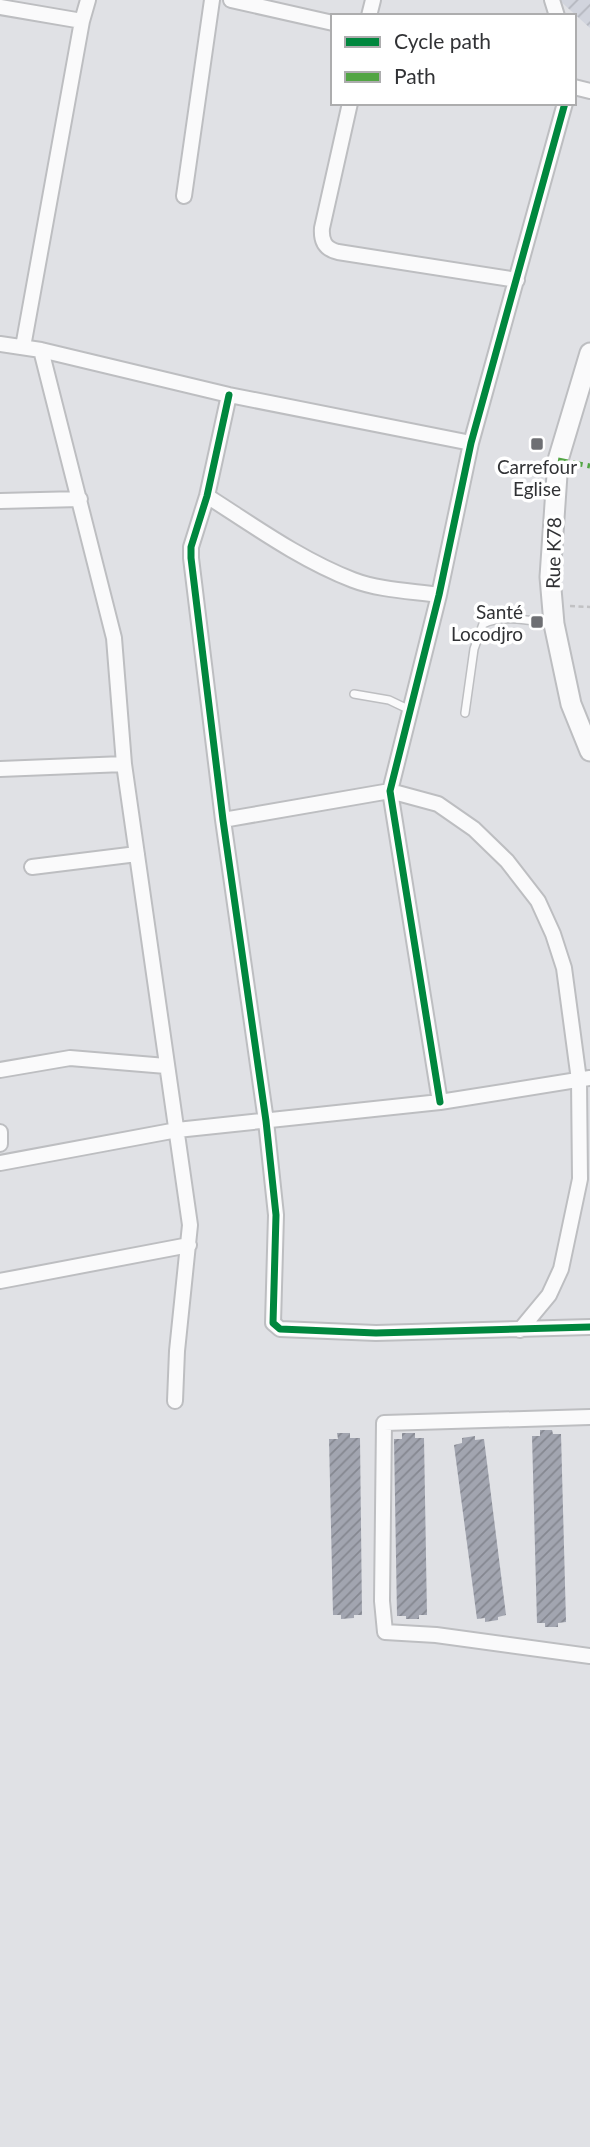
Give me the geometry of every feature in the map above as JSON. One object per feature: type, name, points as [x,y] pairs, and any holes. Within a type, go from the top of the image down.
[{"type":"street","points":[[23,347],[88,0]]},
{"type":"street","points":[[184,195],[212,0]]},
{"type":"street","points":[[231,0],[331,23]]},
{"type":"street","points":[[0,7],[82,21]]},
{"type":"street","points":[[350,105],[322,228],[325,246],[338,252],[517,280]]},
{"type":"street","points":[[440,1101],[390,791],[439,595],[471,443],[564,105]]},
{"type":"street","points":[[0,344],[41,350],[229,395],[471,443]]},
{"type":"street","points":[[41,350],[114,638],[124,764],[190,1224],[177,1351],[175,1401]]},
{"type":"street","name":"Rue K78","points":[[590,353],[558,460],[551,577],[554,624],[571,704],[590,751]]},
{"type":"street","points":[[229,395],[207,496],[191,547],[191,558],[223,820],[266,1121],[276,1215],[273,1319],[277,1327],[376,1333],[590,1327]]},
{"type":"street","points":[[207,496],[295,551],[354,581],[439,595]]},
{"type":"street","points":[[0,501],[80,499]]},
{"type":"street","points":[[0,769],[124,764]]},
{"type":"street","points":[[223,820],[390,791],[438,804],[474,829],[508,861],[538,901],[564,968],[584,1079],[580,1179],[561,1269],[549,1295],[520,1330]]},
{"type":"street","points":[[32,867],[137,854]]},
{"type":"street","points":[[0,1070],[70,1058],[166,1066]]},
{"type":"street","points":[[0,1163],[177,1130],[440,1101],[584,1079]]},
{"type":"street","points":[[0,1132],[0,1144]]},
{"type":"street","points":[[0,1281],[189,1245]]},
{"type":"street","points":[[590,1417],[384,1423],[382,1601],[385,1632],[436,1635],[590,1656]]},
{"type":"lane","points":[[465,713],[474,649],[482,624],[491,620],[511,620],[554,624]]},
{"type":"lane","points":[[354,694],[389,700],[410,710]]},
{"type":"shaded area","points":[[559,0],[590,0],[590,28],[576,14]]},
{"type":"building","points":[[540,1430],[552,1430],[553,1434],[561,1434],[566,1622],[558,1623],[558,1627],[545,1627],[545,1623],[537,1623],[532,1436],[540,1436]]},
{"type":"building","points":[[337,1433],[350,1433],[350,1438],[360,1438],[362,1615],[341,1619],[341,1615],[333,1615],[329,1439],[338,1439]]},
{"type":"building","points":[[402,1433],[415,1433],[415,1438],[424,1438],[427,1615],[419,1615],[419,1619],[397,1616],[394,1439],[402,1439]]},
{"type":"building","points":[[475,1436],[475,1440],[484,1439],[506,1615],[498,1617],[498,1620],[485,1622],[485,1618],[477,1619],[454,1445],[462,1443],[462,1438]]},
{"type":"marked path","points":[[558,460],[590,466]]},
{"type":"cycle path","points":[[440,1102],[390,791],[439,595],[471,443],[564,105]]},
{"type":"cycle path","points":[[229,395],[207,496],[191,547],[191,558],[223,820],[266,1121],[276,1215],[273,1323],[280,1329],[376,1333],[590,1327]]},
{"type":"place","name":"Carrefour Eglise","points":[[537,444]]},
{"type":"place","name":"Santé Locodjro","points":[[537,622]]}]
